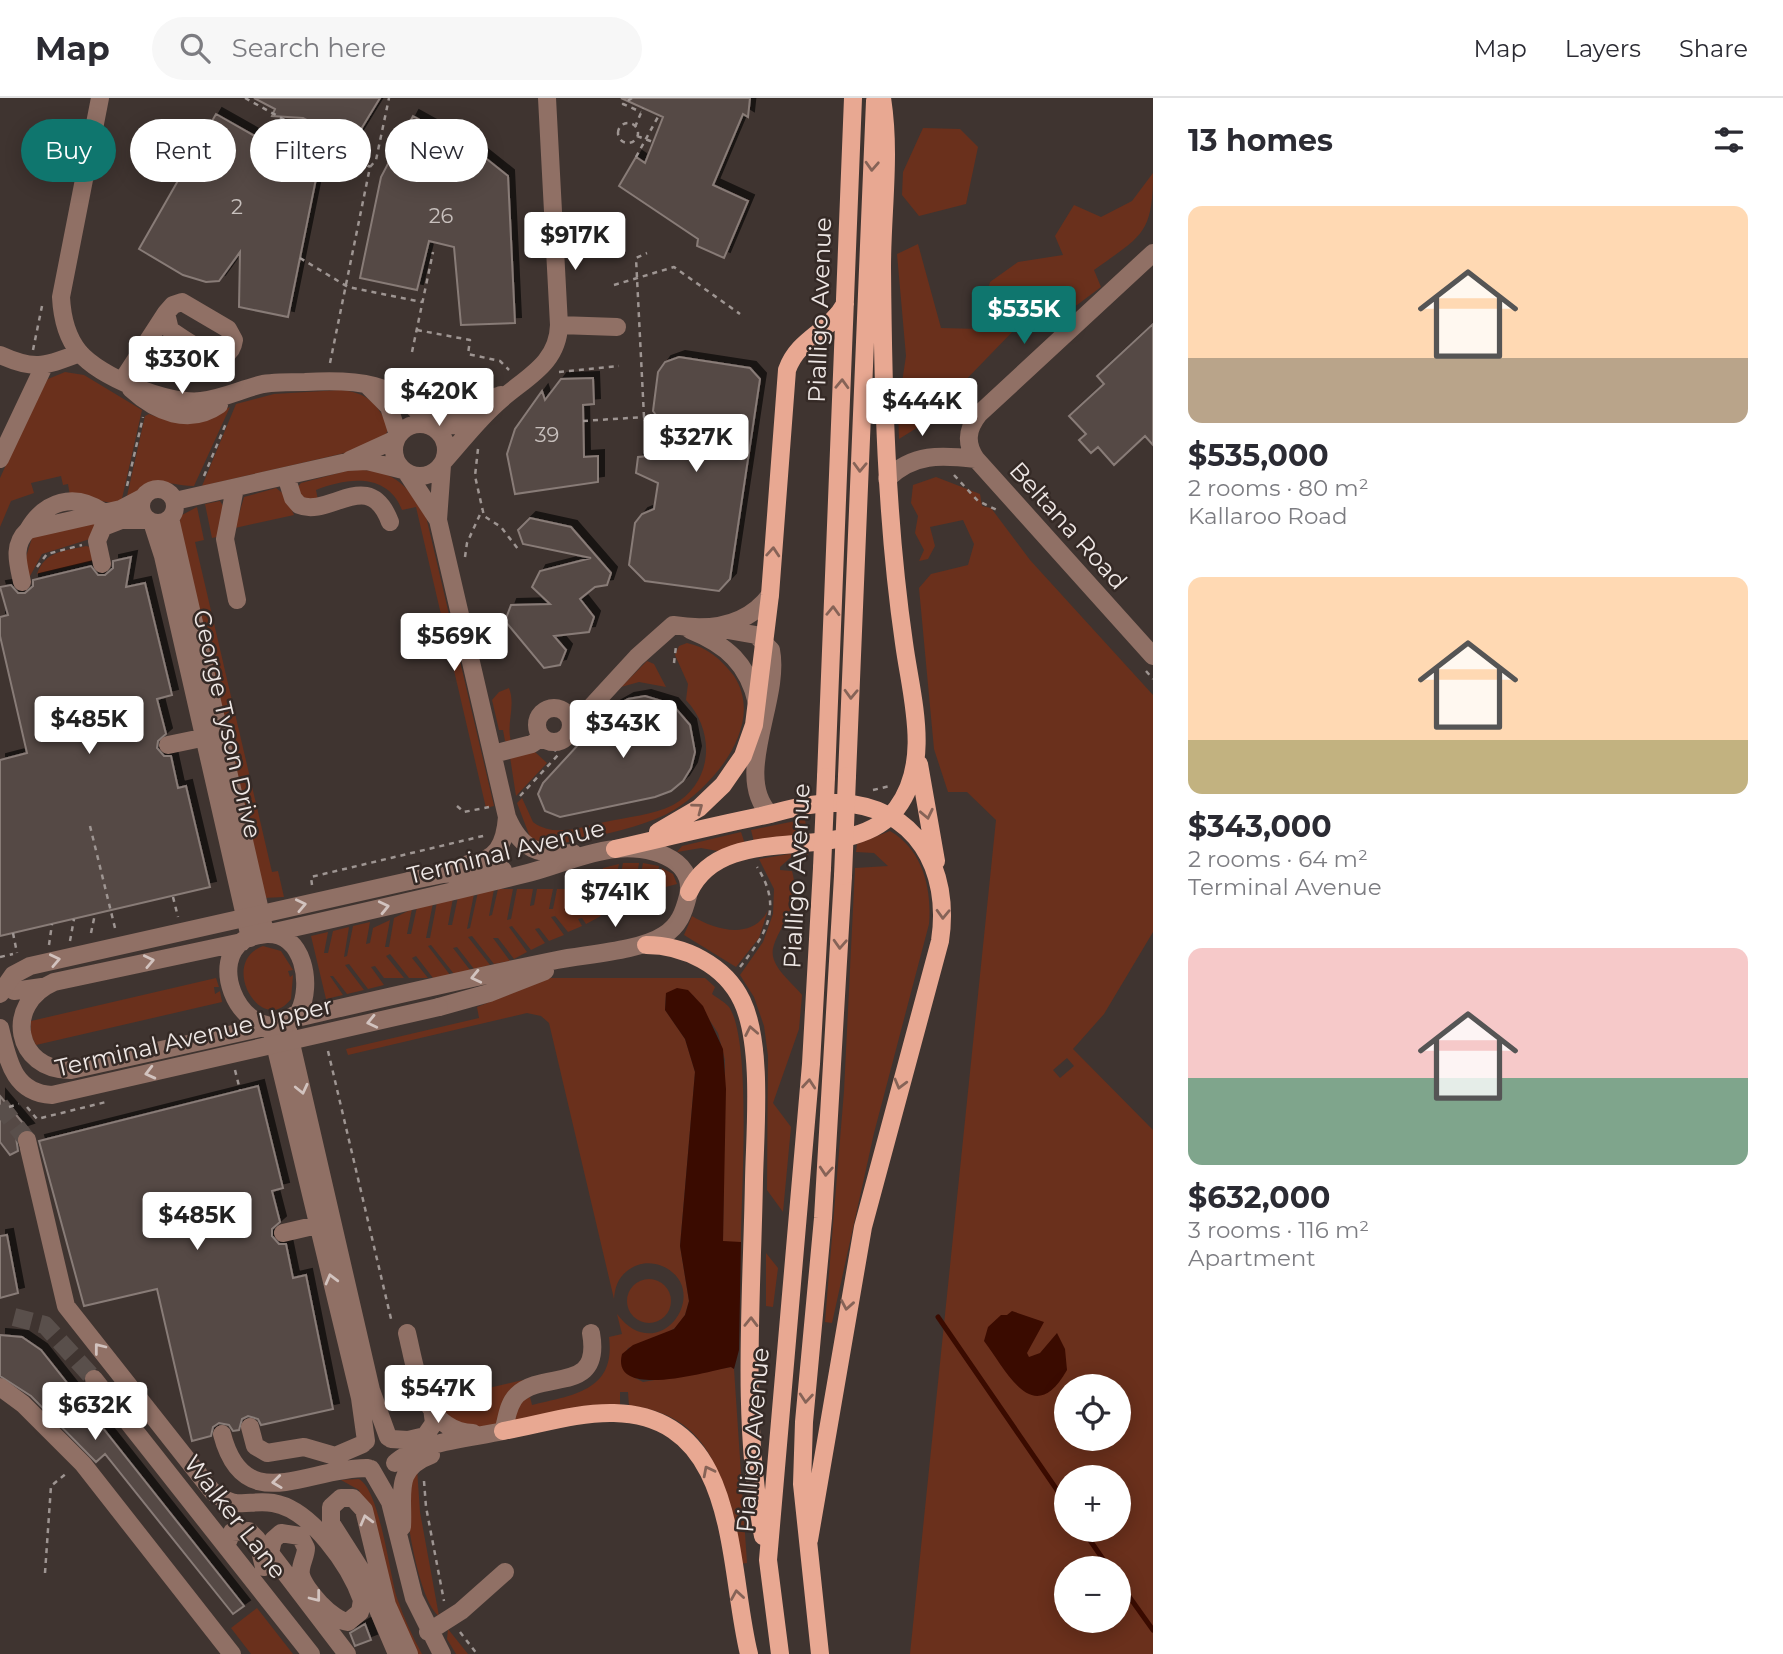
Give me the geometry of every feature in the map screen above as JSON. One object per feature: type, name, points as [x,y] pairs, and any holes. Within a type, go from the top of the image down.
[{"type":"main road","name":"Pialligo Avenue","points":[[780,1654],[768,1560],[811,1064],[826,777],[853,98]]},
{"type":"main road","name":"Pialligo Avenue","points":[[820,1654],[812,1600],[809,1540],[802,1484],[804,1422],[823,1218],[843,876],[875,98]]},
{"type":"main road","points":[[809,1540],[863,1227],[940,941],[944,906],[916,747],[891,546],[882,265],[887,153],[882,98]]},
{"type":"main road","points":[[615,849],[673,824],[716,792],[730,776],[747,746],[757,707],[788,370],[806,340],[833,321],[845,304]]},
{"type":"main road","points":[[689,892],[707,870],[736,854],[850,836],[866,831],[889,816],[910,785],[916,766],[916,747]]},
{"type":"main road","points":[[615,849],[770,814],[836,803],[869,807],[889,816],[920,842],[935,868],[940,884]]},
{"type":"main road","points":[[646,945],[680,950],[712,967],[737,992],[751,1031],[755,1147],[750,1385],[753,1475],[768,1560]]},
{"type":"main road","points":[[497,1433],[611,1413],[645,1416],[683,1436],[704,1461],[718,1490],[749,1654]]},
{"type":"street","points":[[100,98],[61,297],[62,317],[80,353],[122,381],[152,406],[181,415],[211,410],[240,391],[266,384],[327,380],[401,388],[435,407],[449,410],[466,408],[550,357],[559,325],[547,98]]},
{"type":"street","points":[[887,479],[900,468],[921,458],[938,456],[976,459],[968,442],[976,417],[1153,253]]},
{"type":"street","points":[[122,381],[166,313],[173,305],[188,303],[228,329],[234,340],[231,352],[219,357],[191,343],[170,330],[166,313]]},
{"type":"street","points":[[559,325],[617,327]]},
{"type":"street","points":[[0,355],[24,366],[44,366],[80,353]]},
{"type":"street","points":[[0,459],[44,366]]},
{"type":"street","points":[[363,382],[392,390],[414,407],[445,442],[438,520],[493,754],[502,814],[503,842],[492,857],[480,863],[445,866],[417,879]]},
{"type":"street","points":[[363,382],[385,401],[393,413],[397,437],[394,456],[438,520]]},
{"type":"street","points":[[102,564],[97,540],[103,527],[121,520],[159,523],[172,510],[195,497],[347,462],[367,461],[424,476],[443,463],[496,404],[507,385]]},
{"type":"street","points":[[347,462],[397,437],[412,425],[456,425],[496,404]]},
{"type":"street","name":"Beltana Road","points":[[976,459],[1149,663]]},
{"type":"street","points":[[286,475],[293,498],[299,505],[315,508],[351,496],[364,496],[381,505],[390,522]]},
{"type":"street","points":[[28,577],[18,545],[28,530],[124,508],[134,497],[157,488],[168,492],[172,510]]},
{"type":"street","points":[[235,488],[225,539],[237,600]]},
{"type":"street","points":[[134,497],[142,513],[150,521]]},
{"type":"street","name":"George Tyson Drive","points":[[172,510],[212,736]]},
{"type":"street","name":"George Tyson Drive","points":[[150,521],[161,547],[212,736],[257,937]]},
{"type":"street","points":[[681,635],[705,626],[739,622],[760,607],[769,595]]},
{"type":"street","points":[[493,754],[566,736],[570,724],[579,720],[643,651],[673,625],[681,635],[715,640],[735,656],[750,678],[757,707]]},
{"type":"street","points":[[705,626],[753,634],[764,640],[771,650],[772,663],[763,732],[754,773],[757,797],[770,814]]},
{"type":"street","points":[[546,739],[537,721],[547,710],[562,710],[570,724]]},
{"type":"street","points":[[169,745],[212,736]]},
{"type":"street","points":[[502,814],[518,839],[536,853],[554,855],[615,849]]},
{"type":"street","name":"Terminal Avenue","points":[[7,993],[257,937],[615,849],[649,852],[672,860],[687,874],[689,892]]},
{"type":"street","points":[[7,993],[13,975],[30,966],[417,879],[569,862]]},
{"type":"street","points":[[42,987],[26,1006],[22,1019],[23,1036],[34,1057],[58,1069],[79,1069],[591,953],[646,945],[677,925],[689,892]]},
{"type":"street","points":[[257,937],[288,942],[305,970],[305,996],[279,1023],[243,1013],[232,993],[230,967],[257,937]]},
{"type":"street","name":"Terminal Avenue Upper","points":[[0,1028],[8,1063],[16,1078],[34,1091],[52,1095],[439,1007],[496,990],[591,953]]},
{"type":"street","points":[[279,1023],[325,1223],[360,1398],[364,1443],[361,1455],[390,1502]]},
{"type":"street","points":[[27,1140],[66,1306],[212,1491],[224,1500],[241,1505],[269,1502],[293,1508],[325,1539],[362,1600],[360,1612],[348,1622],[330,1615],[302,1580],[300,1571],[306,1548],[300,1536],[281,1533],[272,1543],[270,1553],[347,1654]]},
{"type":"street","points":[[283,1233],[325,1223]]},
{"type":"street","points":[[325,1223],[376,1408],[398,1450],[390,1502],[401,1552],[428,1632],[442,1654]]},
{"type":"street","points":[[407,1333],[417,1380],[432,1408],[446,1425],[456,1431],[497,1433]]},
{"type":"street","points":[[401,1552],[402,1483],[408,1469],[419,1459],[497,1433],[511,1403],[520,1392],[570,1378],[585,1369],[593,1351],[591,1333]]},
{"type":"street","name":"Walker Lane","points":[[94,1379],[311,1654]]},
{"type":"street","points":[[0,1387],[23,1404],[83,1464],[232,1654]]},
{"type":"street","points":[[250,1427],[255,1446],[267,1453],[304,1447],[335,1456],[364,1443],[374,1435],[413,1440],[428,1434],[434,1423],[432,1408]]},
{"type":"street","points":[[222,1434],[233,1466],[243,1476],[257,1482],[278,1482],[348,1467],[383,1471],[405,1455],[421,1449],[497,1433]]},
{"type":"street","points":[[397,1654],[361,1570],[329,1520],[331,1507],[341,1498],[353,1498],[364,1510],[387,1605],[409,1654]]},
{"type":"street","points":[[226,1546],[234,1531],[243,1530],[254,1535],[263,1565],[333,1654]]},
{"type":"street","points":[[428,1632],[461,1611],[505,1572]]},
{"type":"path","points":[[245,98],[283,119]]},
{"type":"path","points":[[371,166],[376,160],[389,98]]},
{"type":"path","points":[[632,98],[623,104],[642,110],[635,127],[637,136]]},
{"type":"path","points":[[636,158],[659,115]]},
{"type":"path","points":[[635,127],[623,124],[617,135],[627,144],[637,136]]},
{"type":"path","points":[[637,136],[653,142]]},
{"type":"path","points":[[327,380],[367,182]]},
{"type":"path","points":[[412,352],[433,252]]},
{"type":"path","points":[[647,253],[636,258],[644,417],[650,455]]},
{"type":"path","points":[[300,258],[346,286],[422,302]]},
{"type":"path","points":[[614,285],[674,267],[740,314]]},
{"type":"path","points":[[417,330],[470,340],[468,354],[504,363],[511,373],[507,385]]},
{"type":"path","points":[[164,388],[191,343]]},
{"type":"path","points":[[553,373],[619,366]]},
{"type":"path","points":[[195,497],[240,391]]},
{"type":"path","points":[[134,497],[143,415]]},
{"type":"path","points":[[583,421],[644,417]]},
{"type":"path","points":[[480,444],[475,455],[474,469],[482,510],[486,519],[500,527],[518,549]]},
{"type":"path","points":[[948,472],[957,476],[978,501],[990,504],[999,511]]},
{"type":"path","points":[[467,563],[467,542],[482,510]]},
{"type":"path","points":[[28,577],[47,554],[90,543]]},
{"type":"path","points":[[674,663],[673,651],[681,635]]},
{"type":"path","points":[[1149,663],[1153,679]]},
{"type":"path","points":[[314,891],[311,877],[489,835],[502,814],[558,755],[546,739]]},
{"type":"path","points":[[457,806],[464,812],[502,814]]},
{"type":"path","points":[[90,826],[115,933],[109,911]]},
{"type":"path","points":[[173,897],[177,916]]},
{"type":"path","points":[[90,937],[95,914]]},
{"type":"path","points":[[70,941],[74,919]]},
{"type":"path","points":[[49,946],[52,924]]},
{"type":"path","points":[[13,933],[17,953]]},
{"type":"path","points":[[9,1107],[23,1102]]},
{"type":"path","points":[[45,1573],[51,1486],[76,1466]]},
{"type":"shaded area","points":[[923,128],[960,129],[978,147],[966,204],[919,216],[902,195],[903,172]]},
{"type":"shaded area","points":[[1153,173],[1147,222],[1133,241],[1094,270],[1101,287],[1077,305],[1022,322],[923,424],[899,439],[898,409],[906,356],[897,254],[918,244],[941,328],[979,329],[990,282],[1018,262],[1063,255],[1055,236],[1074,205],[1101,217],[1132,201]]},
{"type":"shaded area","points":[[65,372],[84,375],[142,410],[121,503],[70,496],[68,484],[63,485],[61,476],[31,483],[34,493],[11,501],[0,527],[0,478],[41,388],[48,379]]},
{"type":"shaded area","points":[[340,390],[358,393],[376,406],[389,428],[385,436],[362,449],[202,486],[236,404],[274,394]]},
{"type":"shaded area","points":[[230,407],[194,486],[153,483],[130,499],[127,496],[145,416],[149,414],[179,421],[200,419]]},
{"type":"shaded area","points":[[346,471],[373,471],[393,478],[409,491],[425,512],[494,806],[486,808],[416,507],[402,510],[387,489],[365,481],[340,483],[316,490],[318,500],[303,503],[297,488],[301,483]]},
{"type":"shaded area","points":[[936,477],[980,494],[982,506],[991,508],[1030,560],[1153,695],[1153,932],[1104,1014],[1073,1049],[1153,1130],[1153,1654],[910,1654],[996,820],[967,792],[948,792],[934,749],[919,588],[931,574],[968,565],[974,544],[963,520],[930,527],[935,546],[928,559],[919,561],[924,550],[915,533],[918,516],[911,503],[913,485]],"holes":[[[1067,1058],[1074,1066],[1060,1078],[1053,1070]]]},
{"type":"shaded area","points":[[276,488],[285,495],[294,515],[235,528],[244,497]]},
{"type":"shaded area","points":[[220,501],[223,506],[217,537],[212,538],[205,504]]},
{"type":"shaded area","points":[[197,507],[204,540],[195,542],[272,872],[278,871],[284,897],[263,898],[178,526],[182,515]]},
{"type":"shaded area","points":[[98,519],[90,539],[42,554],[29,578],[25,560],[32,538]]},
{"type":"shaded area","points":[[90,547],[93,561],[37,574],[40,566],[50,556]]},
{"type":"shaded area","points":[[687,643],[707,651],[719,660],[734,676],[742,695],[744,714],[739,734],[719,770],[674,810],[645,823],[568,842],[544,842],[530,837],[517,803],[522,798],[533,822],[541,827],[568,830],[665,808],[686,795],[696,784],[703,771],[706,741],[696,713],[686,700],[688,684],[675,655],[679,646]]},
{"type":"shaded area","points":[[647,661],[654,664],[666,687],[639,682],[621,687]]},
{"type":"shaded area","points":[[509,688],[512,701],[511,741],[505,741],[503,730],[499,730],[492,700],[499,692]]},
{"type":"shaded area","points":[[535,752],[547,763],[516,796],[510,757]]},
{"type":"shaded area","points":[[805,819],[807,834],[754,842],[751,830]]},
{"type":"shaded area","points":[[890,831],[901,839],[918,860],[927,884],[929,924],[874,1133],[832,1323],[825,1322],[844,1091],[855,868],[888,866],[874,853],[856,852],[857,844]]},
{"type":"shaded area","points":[[741,832],[745,844],[723,852],[701,848],[677,852],[682,846]]},
{"type":"shaded area","points":[[808,851],[808,855],[790,858],[780,867],[780,870],[792,871],[793,900],[773,952],[779,969],[802,995],[799,1029],[773,1103],[791,1127],[783,1212],[767,1190],[768,1056],[764,1026],[754,997],[740,975],[763,942],[773,914],[774,889],[759,859]]},
{"type":"shaded area","points":[[623,863],[639,863],[636,882],[639,882],[643,863],[659,866],[656,882],[662,868],[673,874],[677,884],[658,889],[605,915],[598,906],[594,907],[601,916],[586,924],[582,918],[578,919],[582,926],[568,932],[555,916],[551,917],[564,935],[549,941],[539,928],[535,929],[545,943],[531,950],[512,926],[509,927],[527,952],[514,959],[498,938],[493,938],[510,961],[494,964],[472,936],[468,937],[490,965],[474,969],[457,947],[453,948],[470,970],[454,974],[431,945],[428,946],[450,975],[433,978],[416,956],[412,958],[428,978],[409,978],[390,954],[386,956],[404,978],[384,978],[375,966],[371,967],[384,985],[368,989],[349,964],[345,965],[364,990],[347,994],[333,976],[330,976],[343,995],[326,999],[311,936],[328,932],[324,953],[328,953],[333,931],[349,927],[344,957],[347,956],[353,926],[370,922],[366,944],[370,943],[373,928],[390,920],[385,947],[389,947],[394,918],[412,909],[407,934],[411,934],[417,907],[433,903],[426,938],[430,938],[437,902],[453,898],[448,925],[452,925],[458,897],[474,894],[467,929],[470,928],[478,892],[494,889],[489,916],[492,915],[498,889],[513,889],[507,920],[511,919],[517,889],[533,889],[530,906],[534,905],[537,889],[553,889],[549,909],[553,909],[557,889],[574,889],[572,896],[576,896],[581,873],[598,869],[592,899],[596,899],[603,868],[619,864],[615,882],[619,882]]},
{"type":"shaded area","points":[[768,910],[759,938],[736,967],[684,935],[692,916],[711,925],[733,930],[753,926]]},
{"type":"shaded area","points":[[263,946],[281,951],[293,970],[288,971],[290,977],[293,975],[291,999],[279,1009],[268,1009],[257,1004],[244,980],[244,967],[250,954]]},
{"type":"shaded area","points":[[216,978],[219,987],[214,987],[215,994],[220,991],[222,1002],[36,1045],[31,1035],[31,1021]]},
{"type":"shaded area","points":[[550,978],[705,978],[715,987],[712,994],[729,1007],[736,1025],[741,1051],[744,1119],[741,1242],[723,1242],[725,1060],[718,1033],[693,995],[666,993],[665,1010],[685,1039],[695,1072],[680,1246],[689,1301],[685,1315],[676,1327],[663,1336],[628,1348],[621,1361],[627,1374],[643,1382],[731,1367],[734,1369],[747,1563],[740,1564],[730,1510],[713,1461],[700,1441],[682,1424],[659,1412],[629,1406],[628,1392],[620,1392],[620,1405],[513,1422],[518,1407],[530,1397],[532,1405],[562,1398],[588,1388],[599,1380],[606,1369],[609,1337],[622,1334],[617,1314],[633,1329],[649,1333],[664,1329],[675,1320],[682,1306],[683,1291],[677,1277],[662,1266],[648,1263],[631,1268],[624,1274],[618,1283],[614,1299],[549,1023],[541,1016],[527,1013],[348,1055],[346,1049],[479,1018],[477,1007]]},
{"type":"shaded area","points":[[677,988],[688,990],[703,1006],[723,1049],[726,1089],[723,1241],[741,1242],[739,1350],[734,1369],[731,1367],[684,1377],[645,1380],[631,1376],[622,1368],[622,1354],[633,1345],[674,1329],[685,1315],[689,1301],[680,1246],[695,1072],[685,1039],[665,1010],[666,993]]},
{"type":"shaded area","points":[[766,1253],[778,1268],[773,1307],[766,1306]]},
{"type":"shaded area","points":[[649,1279],[665,1285],[671,1301],[665,1317],[649,1323],[633,1317],[627,1301],[633,1285]]},
{"type":"shaded area","points":[[1012,1311],[1044,1322],[1027,1353],[1029,1357],[1040,1353],[1057,1333],[1065,1349],[1067,1370],[1064,1374],[1054,1374],[1054,1388],[1043,1395],[1032,1395],[1021,1389],[984,1341],[988,1327],[1001,1315]]},
{"type":"shaded area","points":[[523,1380],[500,1421],[492,1428],[455,1425],[433,1401]]},
{"type":"shaded area","points":[[417,1468],[420,1512],[439,1616],[425,1594],[410,1535],[407,1488]]},
{"type":"shaded area","points":[[359,1479],[373,1499],[397,1598],[422,1654],[416,1654],[407,1639],[359,1490],[341,1480]]},
{"type":"shaded area","points":[[257,1608],[293,1654],[251,1654],[231,1628]]},
{"type":"shaded area","points":[[448,1629],[468,1654],[456,1654],[447,1639]]},
{"type":"building","points":[[254,98],[380,98],[367,119],[272,116],[275,109]]},
{"type":"building","points":[[621,98],[750,98],[748,117],[743,114],[713,185],[748,201],[724,258],[697,246],[698,239],[619,186],[636,157],[645,163],[663,117]]},
{"type":"building","points":[[236,125],[250,133],[250,182],[315,182],[288,317],[239,307],[240,252],[219,281],[206,282],[183,275],[139,249],[177,182],[236,182]]},
{"type":"building","points":[[488,160],[508,176],[515,323],[461,325],[454,247],[429,241],[417,290],[360,278],[381,177],[385,169],[385,182],[488,182]]},
{"type":"building","points":[[1153,324],[1153,445],[1145,436],[1114,465],[1098,447],[1091,453],[1079,440],[1086,434],[1069,416],[1104,384],[1097,376]]},
{"type":"building","points":[[679,357],[750,368],[760,379],[730,579],[719,591],[645,581],[629,565],[635,523],[642,514],[654,509],[658,483],[636,473],[638,457],[662,455],[666,428],[653,411],[658,372],[665,362]]},
{"type":"building","points":[[593,378],[594,404],[583,405],[584,457],[598,456],[598,482],[515,494],[507,454],[515,429],[542,391],[545,400],[561,379]]},
{"type":"building","points":[[530,518],[571,527],[611,573],[607,585],[595,587],[580,599],[594,617],[589,632],[554,636],[566,650],[560,665],[544,668],[505,621],[511,605],[550,604],[532,587],[540,571],[591,558],[523,544],[518,530]]},
{"type":"building","points":[[131,557],[126,587],[145,583],[172,695],[157,699],[166,734],[158,741],[157,748],[164,756],[171,756],[178,788],[186,786],[210,887],[0,936],[0,760],[27,753],[0,636],[0,617],[8,615],[0,587],[11,585],[18,593],[25,593],[33,586],[33,580],[91,566],[98,575],[105,575],[113,568],[113,561]]},
{"type":"building","points":[[645,696],[672,704],[690,725],[695,752],[691,768],[683,781],[671,791],[655,797],[560,817],[545,811],[538,794],[543,783],[612,708],[628,699]]},
{"type":"building","points":[[258,1086],[283,1188],[272,1191],[280,1222],[272,1229],[272,1236],[279,1244],[286,1244],[293,1278],[306,1275],[333,1409],[261,1425],[258,1419],[248,1416],[242,1419],[239,1430],[233,1431],[229,1425],[219,1423],[213,1427],[211,1436],[192,1441],[157,1289],[84,1306],[39,1141]]},
{"type":"building","points":[[0,1096],[28,1129],[19,1132],[16,1137],[18,1151],[10,1155],[0,1142]]},
{"type":"building","points":[[7,1235],[18,1293],[0,1298],[0,1236]]},
{"type":"building","points":[[0,1335],[22,1337],[41,1350],[244,1606],[233,1614],[105,1454],[96,1462],[31,1396],[0,1376]]},
{"type":"building","points":[[365,1624],[371,1640],[355,1646],[350,1633]]},
{"type":"waterway","points":[[938,1317],[1054,1486]]},
{"type":"waterway","points":[[1091,1542],[1101,1556]]},
{"type":"waterway","points":[[1131,1599],[1153,1630]]},
{"type":"tunnel","points":[[0,1105],[27,1140]]},
{"type":"tunnel","points":[[14,1317],[45,1325],[94,1379]]}]
